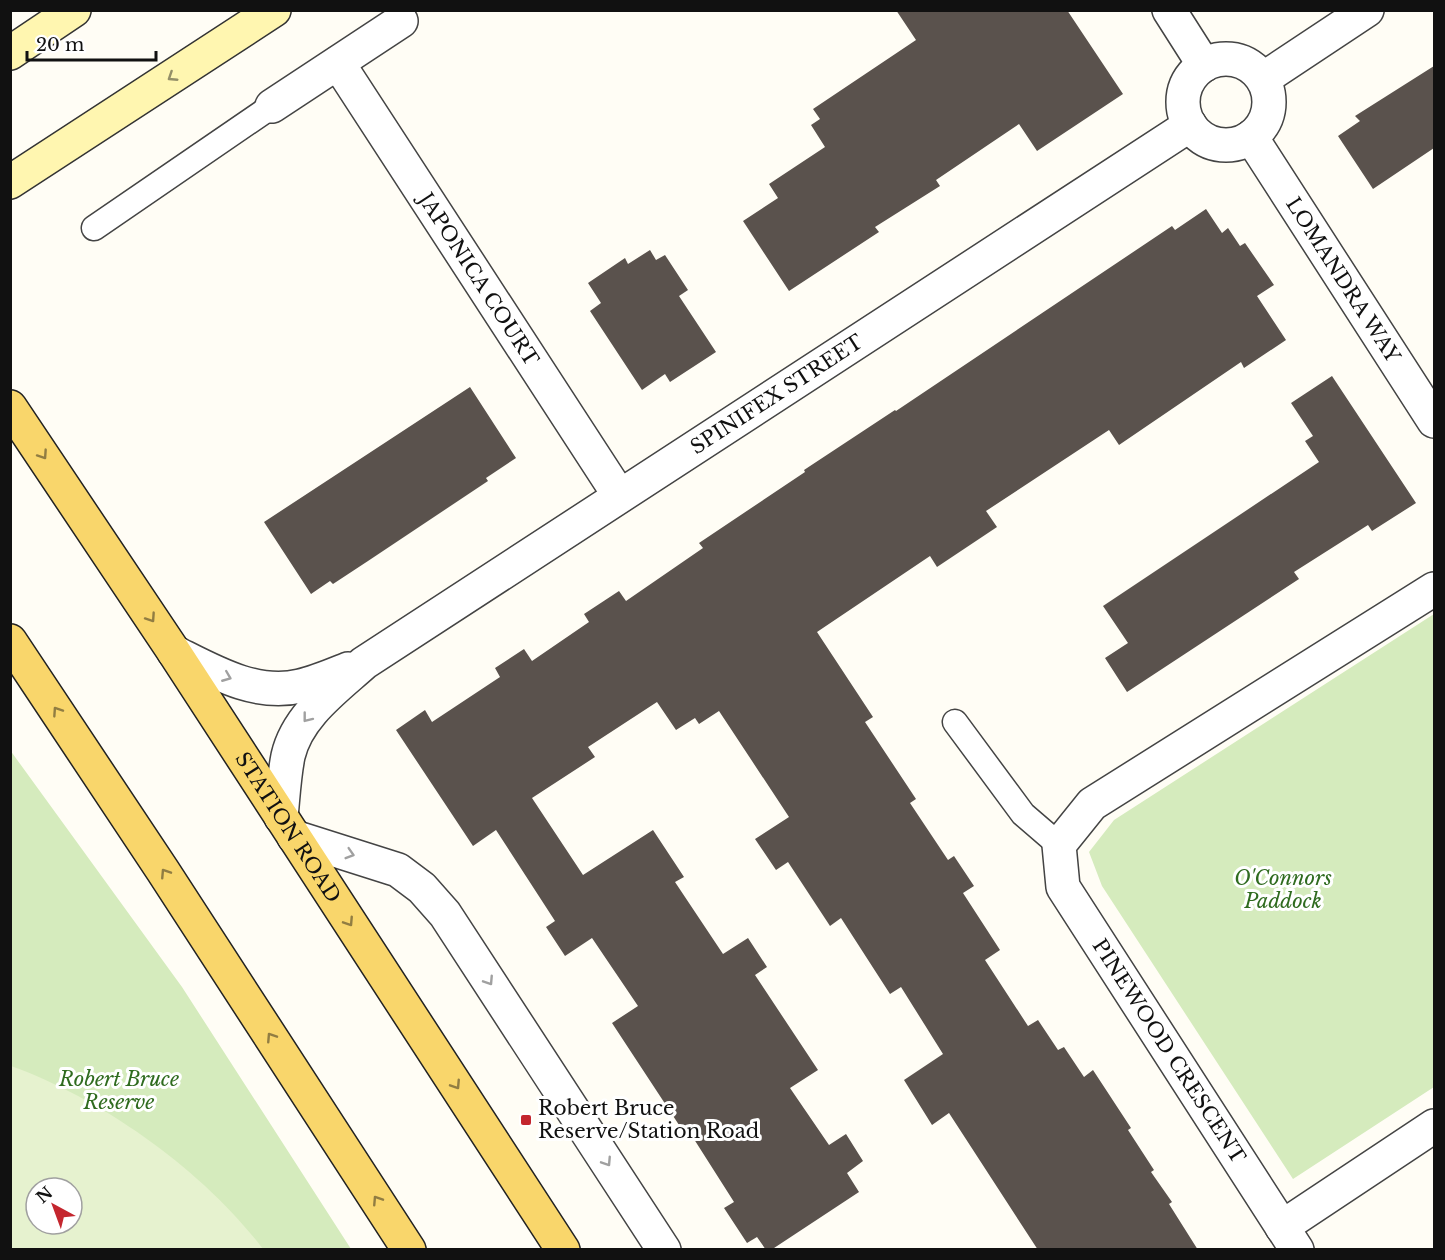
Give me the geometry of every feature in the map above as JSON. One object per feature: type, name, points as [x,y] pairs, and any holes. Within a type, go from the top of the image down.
[{"type":"main road","name":"STATION ROAD","points":[[10,407],[174,652],[563,1250]]},
{"type":"main road","points":[[10,641],[164,871],[409,1250]]},
{"type":"street","points":[[10,53],[74,10]]},
{"type":"street","points":[[10,182],[274,10]]},
{"type":"street","points":[[1169,10],[1204,65]]},
{"type":"street","points":[[1263,79],[1367,10]]},
{"type":"street","points":[[272,106],[409,16]]},
{"type":"street","points":[[1230,59],[1243,62],[1263,79],[1268,91],[1269,104],[1266,116],[1260,128],[1239,143],[1224,145],[1211,142],[1198,135],[1190,125],[1183,98],[1186,86],[1204,65],[1216,60],[1230,59]]},
{"type":"street","name":"JAPONICA COURT","points":[[338,63],[620,495]]},
{"type":"street","name":"SPINIFEX STREET","points":[[288,827],[288,755],[300,727],[317,705],[364,663],[1190,125]]},
{"type":"street","name":"LOMANDRA WAY","points":[[1251,136],[1434,422]]},
{"type":"street","points":[[1059,845],[1092,804],[1434,589]]},
{"type":"street","name":"SPINIFEX STREET","points":[[174,652],[231,680],[270,689],[299,687],[364,663]]},
{"type":"street","points":[[288,827],[398,870],[422,888],[452,924],[664,1250]]},
{"type":"street","name":"PINEWOOD CRESCENT","points":[[1059,845],[1063,887],[1290,1238]]},
{"type":"street","points":[[1290,1238],[1434,1126]]},
{"type":"lane","points":[[94,228],[272,106]]},
{"type":"lane","points":[[955,722],[1023,814],[1059,845]]},
{"type":"green space","name":"O'Connors Paddock","points":[[1434,614],[1434,1087],[1293,1179],[1102,886],[1089,852],[1114,820]]},
{"type":"green space","name":"Robert Bruce Reserve","points":[[10,750],[182,987],[351,1249],[11,1249]]},
{"type":"green space","points":[[11,1066],[46,1080],[81,1098],[116,1118],[149,1141],[212,1192],[263,1249],[11,1249]]},
{"type":"building","points":[[896,10],[1067,10],[1123,94],[1037,151],[1019,124],[936,180],[940,186],[875,227],[879,232],[789,291],[743,221],[778,198],[769,184],[825,147],[811,125],[820,119],[813,109],[916,40]]},
{"type":"building","points":[[1434,66],[1434,148],[1373,189],[1338,136],[1360,121],[1355,116]]},
{"type":"building","points":[[1206,209],[1222,233],[1228,228],[1240,246],[1245,243],[1274,285],[1257,296],[1286,340],[1244,368],[1241,362],[1119,445],[1109,430],[986,511],[997,527],[937,567],[930,556],[817,632],[873,717],[865,722],[916,799],[910,803],[948,860],[954,856],[974,886],[963,893],[1000,950],[985,960],[1028,1026],[1038,1020],[1058,1050],[1064,1047],[1084,1077],[1093,1070],[1131,1128],[1128,1130],[1154,1170],[1151,1172],[1172,1202],[1169,1204],[1198,1250],[1038,1250],[949,1113],[932,1125],[904,1080],[943,1054],[901,987],[890,994],[841,918],[830,926],[788,862],[776,870],[755,839],[789,817],[719,711],[699,724],[695,718],[676,730],[657,702],[588,747],[595,757],[532,798],[583,875],[653,830],[684,877],[675,882],[723,954],[748,938],[767,967],[755,975],[818,1070],[790,1088],[829,1145],[846,1134],[863,1161],[847,1173],[859,1192],[771,1250],[766,1250],[757,1237],[747,1243],[724,1208],[734,1202],[685,1125],[681,1128],[612,1023],[638,1006],[592,938],[565,956],[546,927],[555,921],[496,830],[473,846],[396,730],[425,710],[432,722],[500,677],[495,668],[524,649],[532,661],[589,622],[584,614],[619,591],[626,601],[703,548],[699,543],[805,472],[804,470],[1172,226],[1175,230]]},
{"type":"building","points":[[650,250],[656,260],[665,255],[688,290],[679,296],[716,352],[670,382],[665,374],[642,390],[590,311],[601,303],[588,283],[625,258],[628,264]]},
{"type":"building","points":[[1332,376],[1416,503],[1372,531],[1368,525],[1294,572],[1299,579],[1127,692],[1105,658],[1128,643],[1103,606],[1319,462],[1305,441],[1313,436],[1291,403]]},
{"type":"building","points":[[470,387],[516,458],[486,478],[488,481],[368,561],[333,584],[330,581],[311,594],[264,522]]},
{"type":"place","name":"Robert Bruce Reserve/Station Road","points":[[526,1120]]}]
